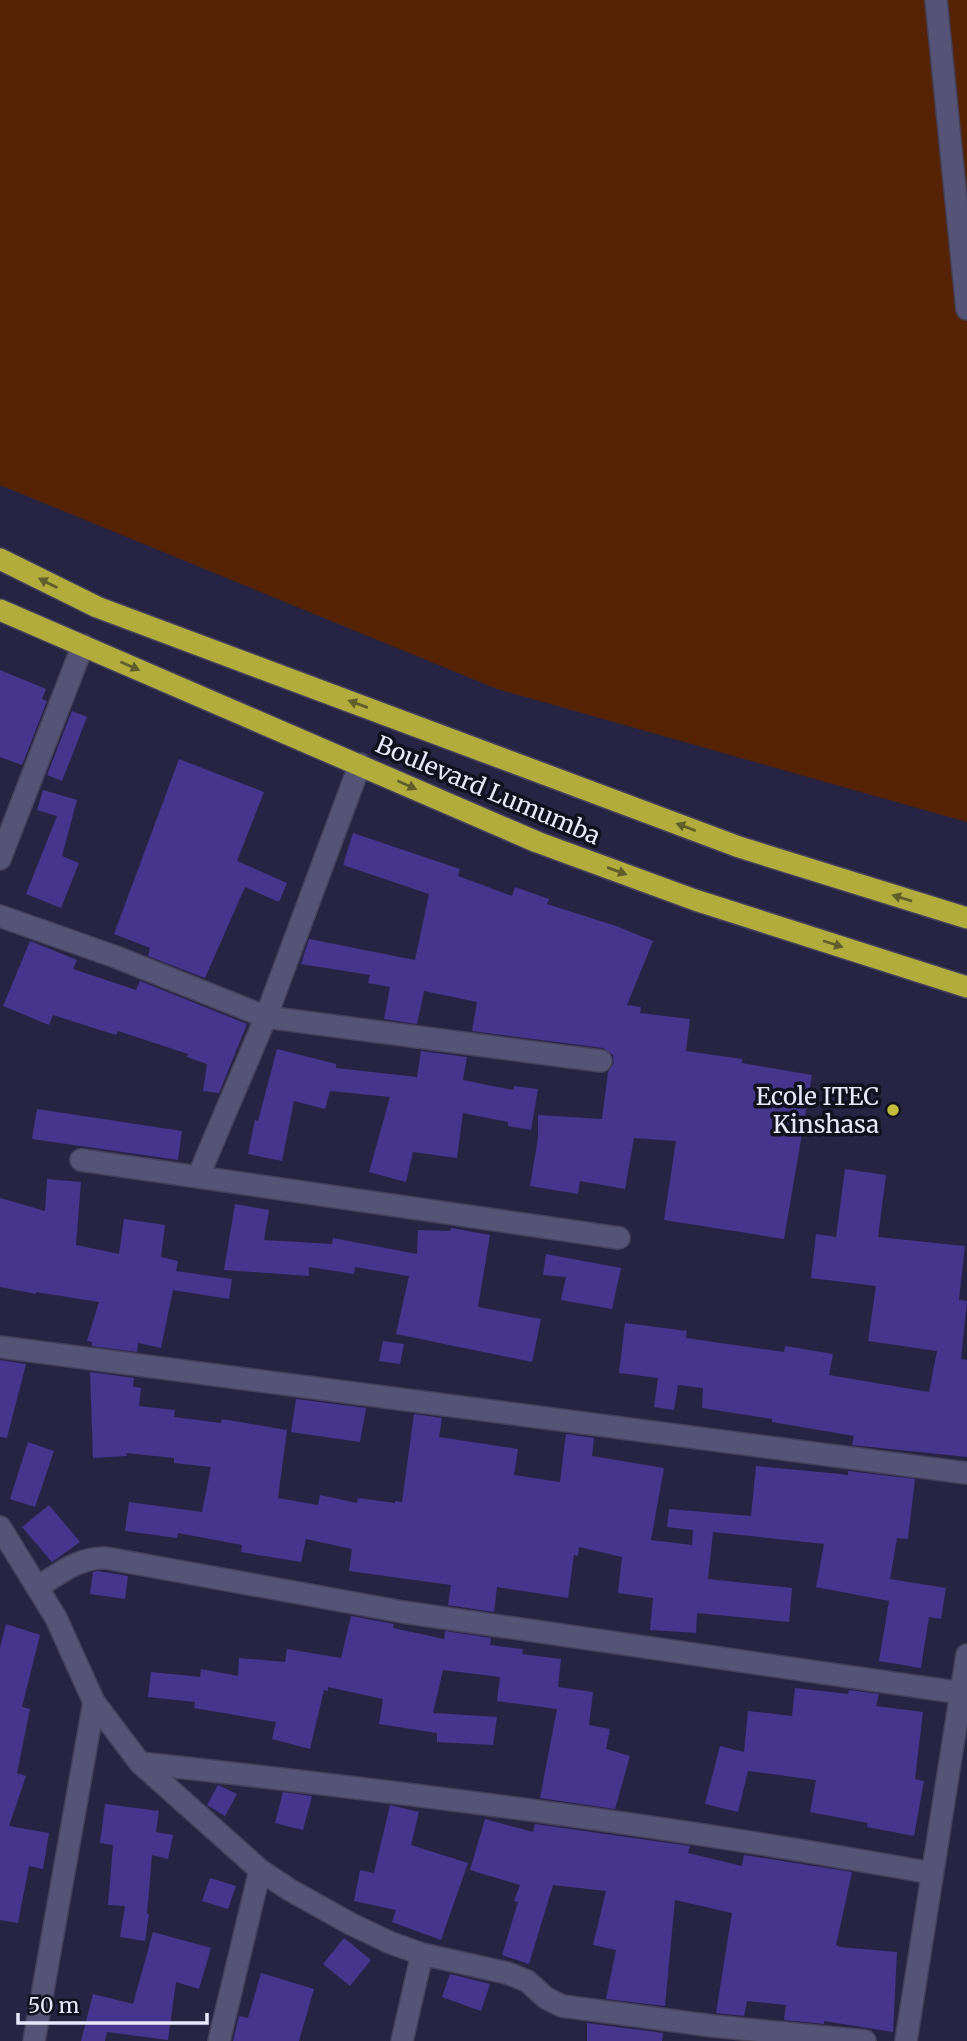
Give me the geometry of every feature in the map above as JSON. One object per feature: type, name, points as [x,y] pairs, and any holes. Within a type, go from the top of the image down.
[{"type":"highway","name":"Boulevard Lumumba","points":[[0,559],[97,607],[739,847],[967,918]]},
{"type":"highway","name":"Boulevard Lumumba","points":[[0,610],[537,842],[695,900],[967,987]]},
{"type":"street","points":[[936,0],[967,309]]},
{"type":"street","points":[[0,859],[83,645]]},
{"type":"street","points":[[198,1177],[266,1017],[360,764]]},
{"type":"street","points":[[0,916],[116,957],[266,1017],[601,1061]]},
{"type":"street","points":[[81,1160],[619,1238]]},
{"type":"street","points":[[0,1347],[967,1473]]},
{"type":"street","points":[[0,1527],[56,1618],[94,1702],[139,1763],[260,1870],[290,1891],[391,1943],[422,1954],[507,1973],[527,1981],[546,1998],[562,2006],[712,2034],[865,2041]]},
{"type":"street","points":[[38,1587],[78,1562],[91,1558],[106,1558],[403,1612],[962,1693]]},
{"type":"street","points":[[906,2041],[967,1655]]},
{"type":"street","points":[[34,2041],[94,1702]]},
{"type":"street","points":[[139,1763],[505,1807],[803,1850],[931,1873]]},
{"type":"street","points":[[219,2041],[260,1870]]},
{"type":"street","points":[[402,2041],[422,1954]]},
{"type":"shaded area","points":[[0,0],[967,0],[967,822],[497,689],[0,485]]},
{"type":"building","points":[[0,670],[46,689],[42,699],[47,701],[22,765],[0,757]]},
{"type":"building","points":[[72,711],[87,717],[62,781],[47,775]]},
{"type":"building","points":[[179,759],[264,792],[237,861],[287,883],[279,902],[245,887],[205,978],[148,956],[150,948],[114,934]]},
{"type":"building","points":[[43,790],[77,800],[62,856],[79,863],[61,908],[26,894],[57,816],[37,810]]},
{"type":"building","points":[[353,833],[460,869],[458,876],[512,896],[515,887],[549,899],[547,904],[653,941],[627,1005],[641,1007],[640,1013],[690,1019],[686,1051],[742,1059],[742,1063],[812,1075],[784,1239],[664,1220],[676,1141],[634,1138],[625,1189],[580,1181],[578,1194],[530,1186],[538,1138],[538,1115],[602,1119],[608,1072],[614,1063],[613,1055],[603,1048],[472,1031],[477,1002],[424,991],[417,1024],[384,1019],[390,987],[368,983],[370,975],[301,964],[309,939],[415,960],[429,894],[343,865]]},
{"type":"building","points":[[30,941],[77,960],[73,969],[136,990],[140,981],[247,1024],[219,1093],[203,1091],[207,1064],[187,1057],[188,1054],[118,1031],[116,1035],[53,1015],[49,1025],[3,1006]]},
{"type":"building","points":[[277,1049],[336,1064],[336,1068],[417,1077],[421,1051],[467,1057],[463,1080],[513,1090],[514,1086],[538,1089],[531,1130],[508,1126],[508,1122],[463,1113],[457,1158],[413,1152],[406,1182],[369,1172],[390,1097],[330,1091],[325,1109],[294,1101],[282,1161],[248,1154],[255,1120],[258,1121]]},
{"type":"building","points":[[37,1109],[182,1131],[178,1160],[32,1139]]},
{"type":"building","points":[[845,1169],[886,1175],[878,1237],[965,1246],[959,1300],[967,1301],[961,1359],[967,1360],[967,1457],[852,1445],[854,1436],[702,1408],[703,1388],[678,1385],[674,1410],[654,1407],[658,1378],[619,1373],[625,1323],[687,1331],[686,1338],[784,1352],[785,1346],[833,1354],[829,1375],[929,1392],[937,1351],[868,1341],[876,1286],[811,1278],[816,1234],[836,1237]]},
{"type":"building","points":[[47,1179],[81,1182],[76,1245],[119,1254],[124,1219],[165,1225],[161,1257],[178,1261],[176,1271],[232,1279],[229,1299],[173,1290],[161,1348],[138,1343],[137,1352],[92,1346],[92,1342],[87,1341],[99,1302],[0,1287],[0,1198],[45,1211]]},
{"type":"building","points":[[235,1204],[269,1210],[264,1240],[332,1244],[333,1238],[417,1254],[418,1230],[450,1231],[451,1228],[490,1235],[478,1307],[541,1319],[532,1362],[396,1334],[409,1276],[355,1267],[354,1274],[309,1267],[309,1276],[224,1270]]},
{"type":"building","points":[[546,1254],[621,1268],[612,1309],[561,1300],[566,1277],[543,1275]]},
{"type":"building","points":[[383,1341],[404,1344],[400,1364],[379,1361]]},
{"type":"building","points":[[0,1360],[26,1364],[7,1438],[0,1437]]},
{"type":"building","points":[[90,1372],[134,1378],[133,1387],[141,1388],[139,1406],[175,1410],[174,1417],[221,1423],[222,1419],[287,1430],[278,1498],[318,1505],[320,1495],[357,1503],[358,1498],[402,1502],[414,1414],[442,1418],[439,1437],[518,1449],[514,1475],[560,1482],[566,1434],[594,1438],[592,1456],[664,1468],[651,1540],[692,1545],[693,1530],[667,1527],[669,1509],[751,1516],[756,1466],[848,1475],[848,1471],[915,1479],[908,1539],[897,1538],[890,1579],[946,1588],[941,1619],[929,1617],[921,1668],[879,1661],[889,1601],[816,1587],[824,1544],[713,1532],[708,1579],[792,1588],[789,1622],[697,1613],[696,1633],[650,1630],[653,1598],[618,1593],[622,1557],[579,1547],[578,1556],[574,1555],[568,1598],[497,1587],[494,1612],[448,1605],[451,1585],[349,1571],[352,1549],[306,1539],[301,1562],[241,1552],[242,1545],[178,1533],[177,1538],[125,1531],[129,1502],[202,1512],[211,1467],[174,1463],[174,1458],[126,1453],[127,1456],[93,1458]]},
{"type":"building","points":[[296,1399],[366,1408],[360,1442],[291,1432]]},
{"type":"building","points":[[28,1442],[54,1451],[35,1507],[10,1499]]},
{"type":"building","points":[[49,1505],[80,1542],[52,1562],[22,1527]]},
{"type":"building","points":[[93,1572],[128,1576],[125,1599],[90,1594]]},
{"type":"building","points":[[351,1616],[394,1624],[393,1628],[444,1639],[445,1631],[491,1638],[490,1645],[523,1649],[522,1654],[561,1659],[558,1687],[593,1692],[589,1725],[610,1729],[606,1749],[630,1756],[615,1809],[540,1798],[557,1709],[497,1701],[500,1677],[443,1670],[433,1713],[497,1717],[493,1745],[437,1742],[437,1733],[379,1724],[383,1699],[328,1687],[328,1691],[324,1690],[310,1749],[272,1739],[276,1722],[194,1708],[195,1702],[148,1697],[151,1672],[200,1677],[201,1669],[238,1676],[239,1658],[285,1662],[287,1649],[341,1658]]},
{"type":"building","points":[[6,1624],[40,1635],[22,1707],[30,1709],[17,1773],[26,1776],[9,1826],[49,1833],[43,1869],[29,1866],[18,1923],[0,1920],[0,1648]]},
{"type":"building","points":[[795,1688],[848,1694],[849,1690],[879,1694],[876,1706],[923,1712],[915,1779],[924,1781],[914,1836],[867,1827],[868,1823],[810,1812],[816,1780],[748,1771],[738,1812],[705,1804],[720,1746],[744,1752],[748,1711],[792,1716]]},
{"type":"building","points":[[218,1785],[237,1794],[225,1816],[207,1805]]},
{"type":"building","points":[[283,1792],[312,1796],[303,1830],[275,1823]]},
{"type":"building","points":[[105,1804],[159,1811],[156,1832],[173,1835],[168,1859],[152,1855],[145,1941],[120,1937],[125,1906],[108,1905],[113,1845],[100,1843]]},
{"type":"building","points":[[390,1805],[419,1812],[411,1845],[468,1863],[441,1940],[392,1922],[396,1910],[354,1901],[360,1870],[374,1873]]},
{"type":"building","points":[[485,1819],[533,1832],[535,1824],[690,1846],[688,1853],[742,1866],[744,1855],[852,1872],[836,1945],[897,1952],[893,2032],[824,2021],[824,2024],[784,2020],[786,2005],[747,2001],[744,2016],[716,2013],[732,1913],[675,1900],[665,2006],[606,1999],[616,1950],[593,1945],[606,1891],[553,1885],[529,1964],[502,1955],[518,1902],[514,1901],[520,1885],[470,1870]]},
{"type":"building","points":[[210,1878],[236,1886],[228,1909],[202,1901]]},
{"type":"building","points":[[153,1932],[211,1948],[199,1989],[176,1982],[168,2040],[107,2032],[105,2041],[81,2041],[93,1994],[133,2004]]},
{"type":"building","points":[[344,1938],[371,1960],[350,1986],[323,1964]]},
{"type":"building","points":[[261,1973],[314,1989],[299,2041],[233,2041],[239,2016],[248,2018]]},
{"type":"building","points":[[450,1974],[490,1984],[481,2011],[442,1997]]},
{"type":"building","points":[[587,2023],[663,2033],[662,2041],[587,2041]]},
{"type":"place","name":"Ecole ITEC Kinshasa","points":[[893,1110]]}]
